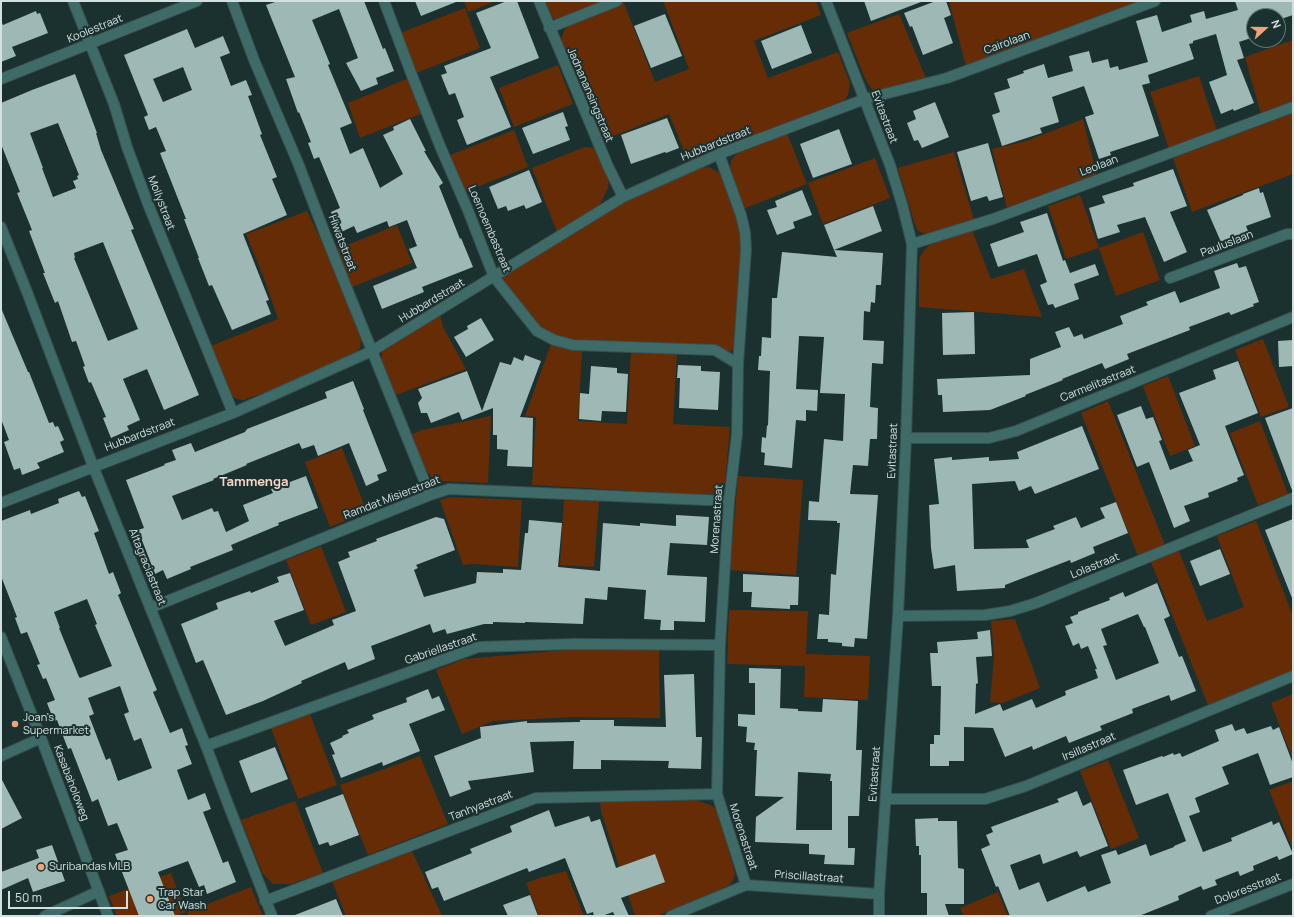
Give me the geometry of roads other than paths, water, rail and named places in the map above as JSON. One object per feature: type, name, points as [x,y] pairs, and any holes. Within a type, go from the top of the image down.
[{"type":"street","name":"Mollystraat","points":[[73,1],[114,104],[127,147],[148,204],[233,413]]},
{"type":"street","name":"Koolestraat","points":[[1,79],[197,1]]},
{"type":"street","name":"Hiwatstraat","points":[[232,1],[254,60],[298,163],[430,495]]},
{"type":"street","name":"Loemoembastraat","points":[[384,1],[414,81],[440,146],[468,208],[494,277],[537,331],[554,340],[572,345],[715,350],[738,364]]},
{"type":"street","name":"Jadnanansingstraat","points":[[539,1],[549,28],[622,197]]},
{"type":"street","points":[[549,28],[617,1]]},
{"type":"street","name":"Evitastraat","points":[[826,1],[892,172],[912,244],[906,438],[898,616],[879,894],[879,916]]},
{"type":"street","name":"Cairolaan","points":[[865,99],[947,78],[1155,1]]},
{"type":"street","name":"Hubbardstraat","points":[[1,503],[93,466],[233,413],[372,351],[622,197],[719,154],[865,99]]},
{"type":"street","name":"Leolaan","points":[[912,244],[993,219],[1293,107]]},
{"type":"street","name":"Morenastraat","points":[[719,154],[741,215],[745,232],[746,249],[738,364],[737,434],[730,501],[720,645],[717,794],[746,885]]},
{"type":"street","name":"Altagraciastraat","points":[[1,227],[93,466],[206,746],[272,916]]},
{"type":"street","name":"Pauluslaan","points":[[1170,278],[1287,234],[1293,234]]},
{"type":"street","name":"Carmelitastraat","points":[[906,438],[989,438],[1016,431],[1293,317]]},
{"type":"street","name":"Ramdat Misierstraat","points":[[150,608],[430,495],[449,489],[730,501]]},
{"type":"street","name":"Lolastraat","points":[[898,616],[984,615],[1010,611],[1036,604],[1293,498]]},
{"type":"street","name":"Kasabaholoweg","points":[[1,637],[108,916]]},
{"type":"street","name":"Gabriellastraat","points":[[206,746],[478,647],[573,644],[720,645]]},
{"type":"street","name":"Irsillastraat","points":[[886,799],[985,799],[1026,786],[1293,676]]},
{"type":"street","points":[[1,756],[41,738]]},
{"type":"street","name":"Tanhyastraat","points":[[265,901],[536,798],[717,794]]},
{"type":"street","name":"Doloresstraat","points":[[1211,916],[1224,914],[1293,884]]},
{"type":"street","name":"Priscillastraat","points":[[671,916],[746,885],[879,894]]},
{"type":"street","points":[[45,916],[99,891]]},
{"type":"place","name":"Joan's Supermarket","points":[[15,724]]},
{"type":"place","name":"Suribandas MLB","points":[[41,867]]},
{"type":"place","name":"Trap Star Car Wash","points":[[150,899]]},
{"type":"district","name":"Tammenga","points":[[254,482]]}]
